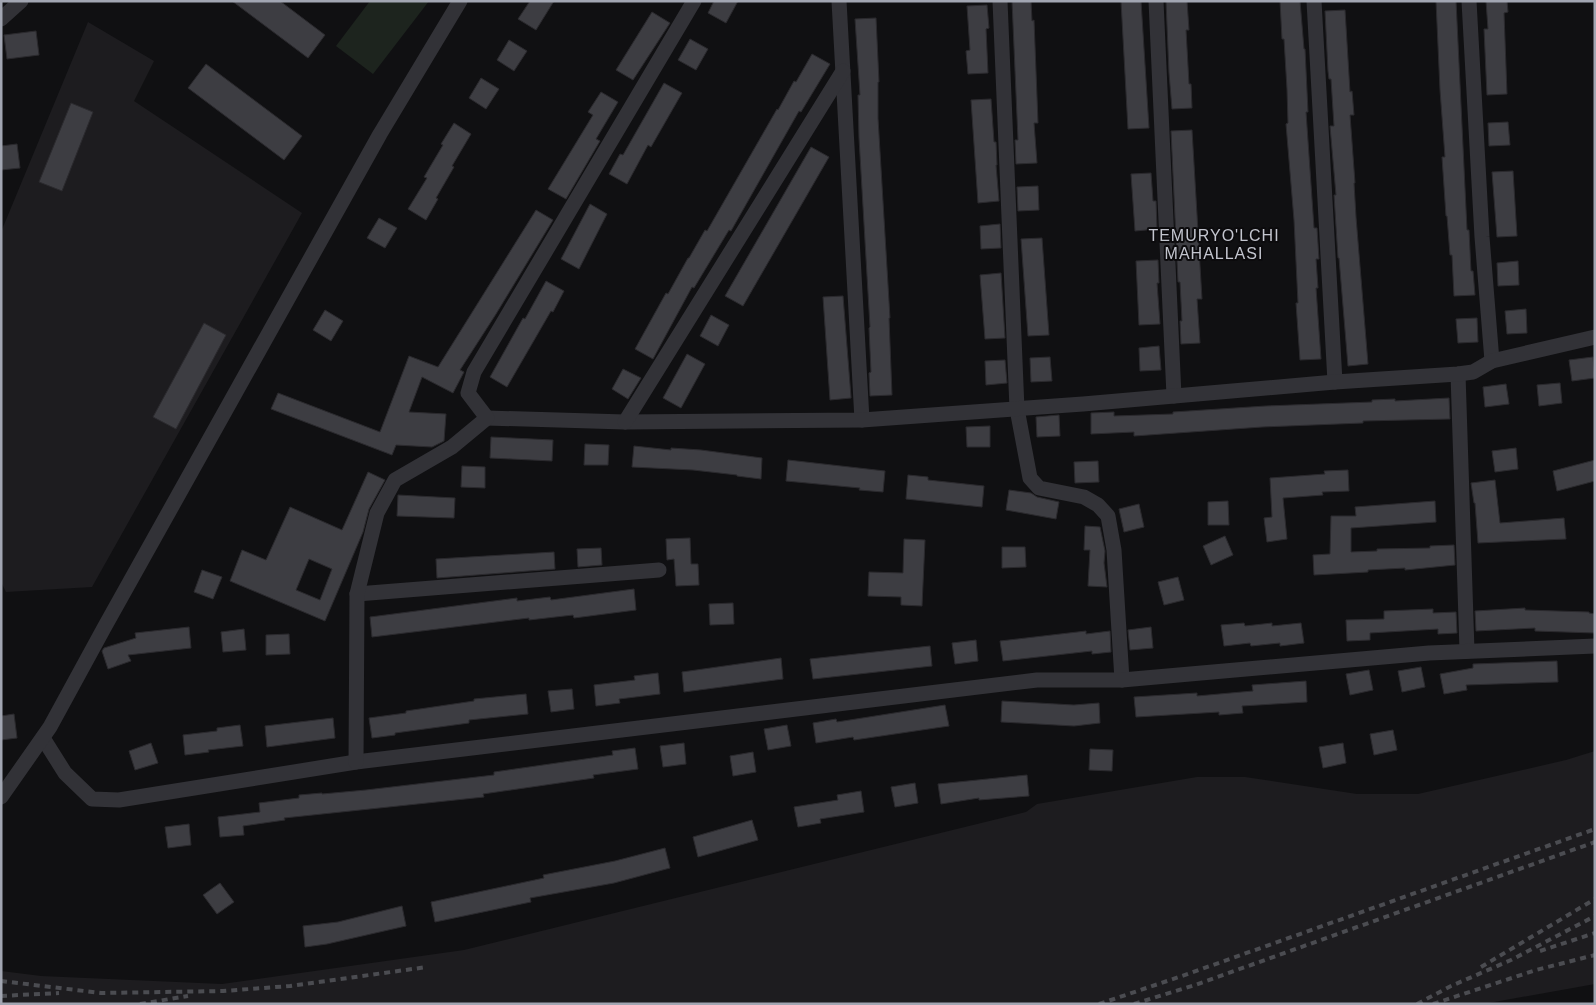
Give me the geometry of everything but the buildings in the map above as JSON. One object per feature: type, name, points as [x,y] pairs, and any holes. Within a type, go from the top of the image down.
[{"type":"street","points":[[1,18],[21,1]]},
{"type":"street","points":[[1,797],[50,727],[380,134],[460,1]]},
{"type":"street","points":[[487,418],[468,393],[474,372],[694,1]]},
{"type":"street","points":[[839,1],[862,420]]},
{"type":"street","points":[[1000,1],[1017,409],[1030,478],[1039,488],[1084,497],[1098,505],[1108,516],[1114,550],[1122,680]]},
{"type":"street","points":[[1156,1],[1174,396]]},
{"type":"street","points":[[1314,1],[1335,382]]},
{"type":"street","points":[[1469,1],[1482,238],[1492,361]]},
{"type":"street","points":[[625,422],[843,71]]},
{"type":"street","points":[[356,762],[357,594],[377,513],[395,480],[452,447],[487,418],[625,422],[862,420],[1017,409],[1335,382],[1458,374],[1473,372],[1492,361],[1595,337]]},
{"type":"street","points":[[1458,374],[1467,651]]},
{"type":"street","points":[[357,594],[659,570]]},
{"type":"street","points":[[43,738],[66,773],[92,799],[118,800],[356,762],[1037,680],[1122,680],[1429,653],[1595,646]]},
{"type":"shaded area","points":[[370,1],[429,1],[373,74],[336,46]]},
{"type":"shaded area","points":[[88,22],[154,61],[134,101],[302,213],[92,587],[6,592],[1,582],[1,232]]},
{"type":"shaded area","points":[[1595,751],[1595,984],[1483,1004],[1,1004],[1,971],[41,976],[222,984],[464,950],[1026,812],[1037,804],[1197,777],[1245,777],[1357,794],[1418,794],[1566,760]]},
{"type":"railway","points":[[1099,1004],[1595,829]]},
{"type":"railway","points":[[1134,1004],[1195,985],[1595,842]]},
{"type":"railway","points":[[1481,967],[1595,899]]},
{"type":"railway","points":[[1417,1004],[1451,986],[1511,960],[1595,916]]},
{"type":"railway","points":[[1540,951],[1595,933]]},
{"type":"railway","points":[[1433,1004],[1536,970],[1595,955]]},
{"type":"railway","points":[[1,981],[101,993],[223,991],[290,986],[427,967]]},
{"type":"railway","points":[[1,996],[59,993]]},
{"type":"railway","points":[[140,1004],[188,996]]},
{"type":"district","name":"TEMURYO'LCHI MAHALLASI","points":[[1214,244]]}]
